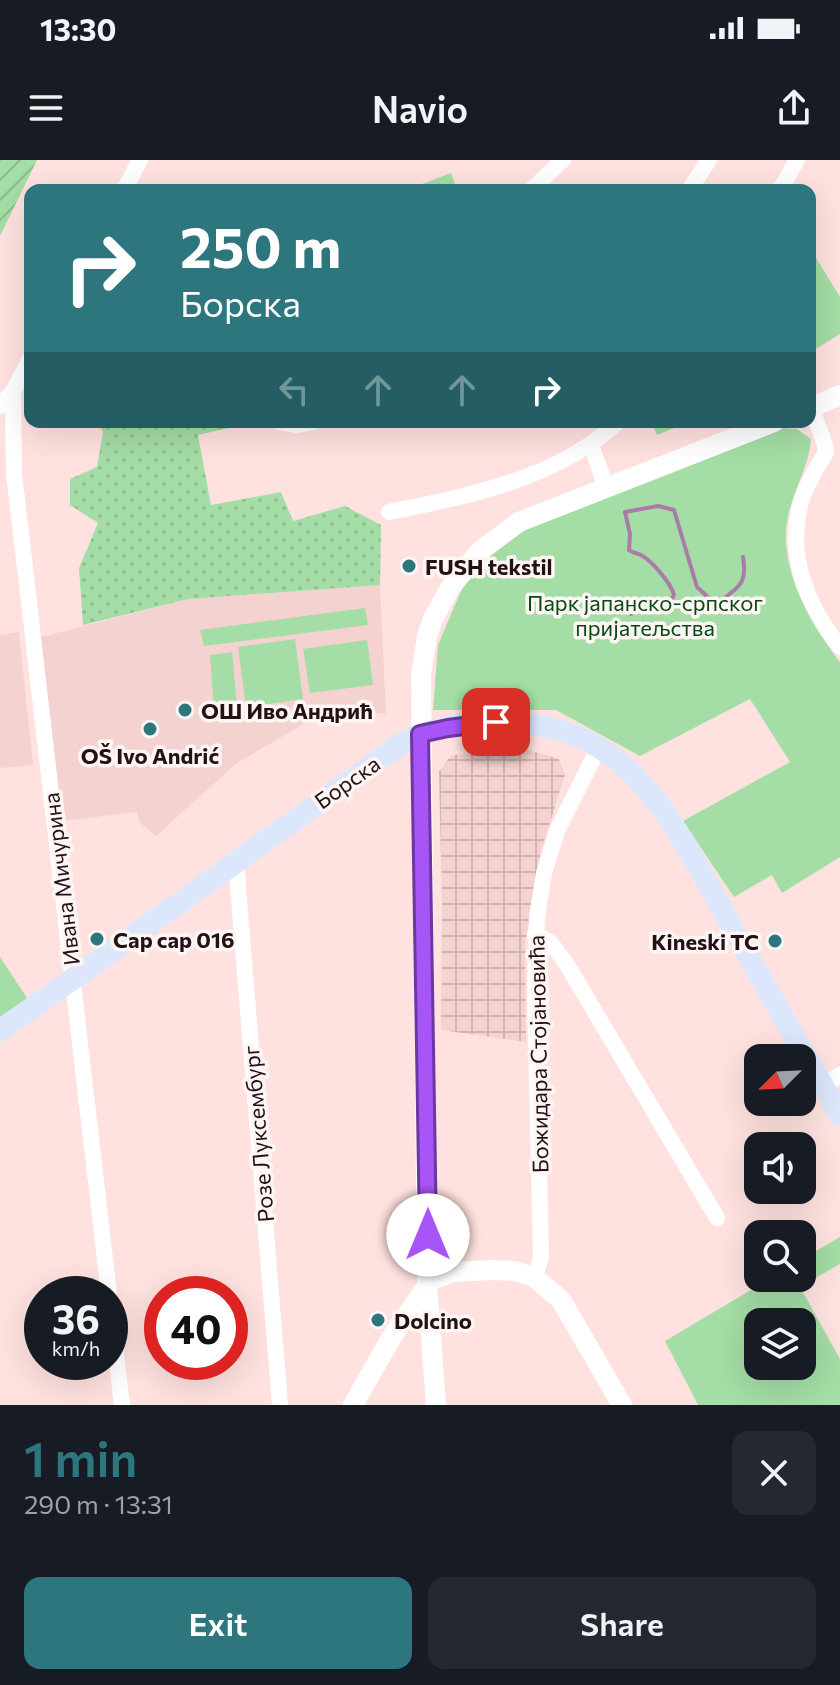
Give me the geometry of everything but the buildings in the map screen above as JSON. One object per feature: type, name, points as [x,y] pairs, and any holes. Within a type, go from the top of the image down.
[{"type":"main road","name":"Борска","points":[[0,1031],[360,772],[420,734],[473,724],[534,724],[574,734],[599,747],[632,774],[653,797],[831,1080],[840,1115]]},
{"type":"street","points":[[127,184],[140,160]]},
{"type":"street","points":[[537,184],[563,160]]},
{"type":"street","points":[[693,184],[709,160]]},
{"type":"street","points":[[783,184],[797,160]]},
{"type":"street","points":[[0,406],[13,391],[24,370]]},
{"type":"street","name":"Ивана Мичурина","points":[[13,391],[13,464],[107,1276]]},
{"type":"street","points":[[816,405],[840,395]]},
{"type":"street","points":[[816,424],[826,452],[802,499],[798,514],[797,553],[810,602],[840,647]]},
{"type":"street","points":[[389,512],[497,486],[548,467],[591,445],[611,428]]},
{"type":"street","points":[[436,1405],[427,1284],[420,734],[421,675],[427,636],[438,609],[458,577],[491,541],[519,522],[758,428]]},
{"type":"street","points":[[591,445],[606,487]]},
{"type":"street","points":[[0,452],[13,464]]},
{"type":"street","name":"Божидара Стојановића","points":[[534,1277],[541,1258],[535,935],[544,873],[553,841],[599,747]]},
{"type":"street","name":"Розе Луксембург","points":[[236,862],[280,1405]]},
{"type":"street","points":[[535,935],[550,942],[566,963],[717,1218]]},
{"type":"street","points":[[353,1405],[391,1338],[427,1284],[440,1275],[468,1271],[514,1271],[534,1277],[566,1306],[622,1405]]},
{"type":"street","points":[[391,1338],[415,1332],[431,1342]]},
{"type":"street","points":[[119,1380],[122,1405]]},
{"type":"shaded area","name":"ОШ Иво Андрић","points":[[380,585],[386,714],[333,707],[237,763],[156,836],[139,822],[137,812],[55,822],[34,639],[188,599]]},
{"type":"shaded area","points":[[19,632],[33,765],[0,768],[0,635]]},
{"type":"shaded area","points":[[529,750],[559,759],[565,775],[541,851],[525,944],[526,1042],[441,1030],[439,772],[451,755]]},
{"type":"green space","points":[[0,160],[37,160],[24,184],[0,236]]},
{"type":"green space","points":[[451,173],[455,184],[422,184]]},
{"type":"green space","points":[[816,258],[840,297],[840,334],[816,349]]},
{"type":"green space","points":[[101,428],[229,428],[198,435],[211,505],[281,492],[293,521],[345,506],[381,525],[380,585],[188,599],[83,625],[79,568],[98,523],[70,505],[70,479],[97,467]]},
{"type":"green space","points":[[654,428],[674,428],[657,435]]},
{"type":"green space","name":"Парк јапанско-српског пријатељства","points":[[784,428],[797,429],[811,439],[788,516],[787,555],[807,612],[840,662],[840,857],[782,893],[772,875],[734,897],[683,821],[790,762],[750,699],[640,756],[556,710],[433,710],[438,645],[466,579],[516,532]]},
{"type":"green space","points":[[365,608],[368,625],[204,646],[200,630]]},
{"type":"green space","points":[[295,639],[303,699],[246,707],[238,647]]},
{"type":"green space","points":[[367,640],[373,685],[310,693],[303,649]]},
{"type":"green space","points":[[232,652],[237,707],[214,708],[210,655]]},
{"type":"green space","points":[[0,957],[27,998],[0,1017]]},
{"type":"green space","points":[[840,1237],[840,1264],[816,1278],[816,1251]]},
{"type":"green space","points":[[747,1292],[803,1292],[812,1308],[744,1308],[744,1380],[816,1380],[816,1316],[840,1359],[840,1405],[698,1405],[665,1341]]},
{"type":"waterway","points":[[631,614],[644,609],[664,611],[674,595],[655,567],[629,550],[630,534],[625,512],[658,506],[674,510],[697,587],[709,598],[721,600],[738,587],[743,578],[743,557]]},
{"type":"place","name":"FUSH tekstil","points":[[409,566]]},
{"type":"place","name":"ОШ Иво Андрић","points":[[185,710]]},
{"type":"place","name":"OŠ Ivo Andrić","points":[[150,729]]},
{"type":"place","name":"Cap cap 016","points":[[97,939]]},
{"type":"place","name":"Kineski TC","points":[[775,941]]},
{"type":"place","name":"Dolcino","points":[[378,1320]]},
{"type":"route","points":[[428,1235],[420,734],[496,722]]}]
